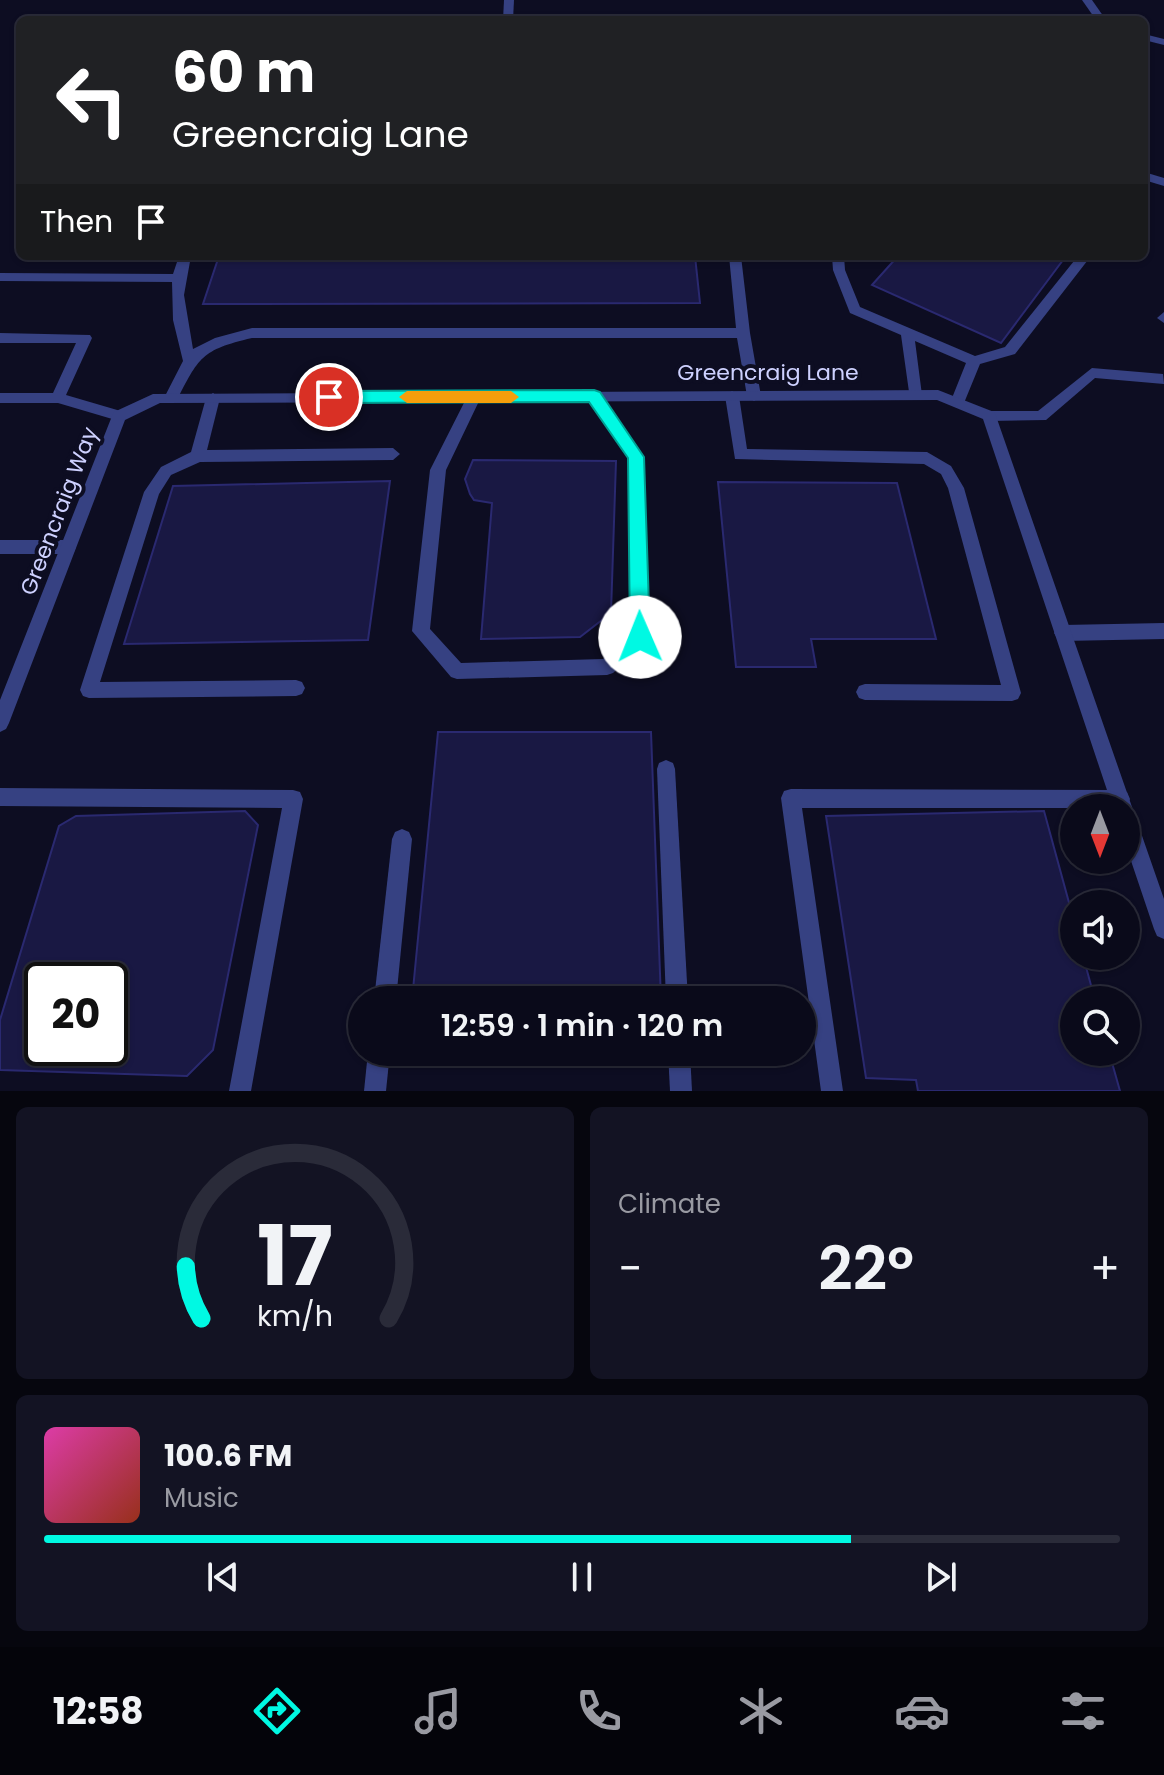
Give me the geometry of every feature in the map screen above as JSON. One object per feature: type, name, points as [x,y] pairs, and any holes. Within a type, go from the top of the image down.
[{"type":"street","points":[[183,260],[176,278],[178,316],[189,359]]},
{"type":"street","points":[[735,260],[754,396]]},
{"type":"street","points":[[838,260],[839,270],[855,310],[974,361],[1010,351],[1082,260]]},
{"type":"street","points":[[0,277],[176,278]]},
{"type":"street","points":[[907,332],[915,395]]},
{"type":"street","points":[[171,398],[189,359],[215,342],[252,333],[743,333]]},
{"type":"street","points":[[0,338],[85,338],[58,398]]},
{"type":"street","points":[[957,403],[974,361]]},
{"type":"street","points":[[1118,794],[989,416],[1041,416],[1092,373],[1163,379]]},
{"type":"street","name":"Greencraig Lane","points":[[125,413],[158,398],[938,395],[989,416]]},
{"type":"street","points":[[474,397],[438,470],[421,631],[457,671],[607,667],[640,637],[636,457],[594,396]]},
{"type":"street","points":[[732,396],[740,455],[927,458],[946,470],[956,488],[1012,693],[865,692]]},
{"type":"street","points":[[0,398],[58,398],[125,413]]},
{"type":"street","points":[[198,456],[213,398]]},
{"type":"street","name":"Greencraig Way","points":[[0,723],[68,547],[125,413]]},
{"type":"street","points":[[296,688],[89,690],[152,492],[166,471],[198,456],[393,454]]},
{"type":"street","points":[[0,547],[68,547]]},
{"type":"street","points":[[1063,633],[1164,631]]},
{"type":"street","points":[[666,769],[676,986]]},
{"type":"street","points":[[0,797],[293,799],[240,1091]]},
{"type":"street","points":[[832,1091],[791,798],[1060,806]]},
{"type":"street","points":[[386,986],[402,839]]},
{"type":"street","points":[[1140,858],[1164,929]]},
{"type":"street","points":[[375,1091],[378,1066]]},
{"type":"street","points":[[680,1066],[681,1091]]},
{"type":"building","points":[[218,260],[695,260],[700,303],[203,304]]},
{"type":"building","points":[[894,260],[1063,260],[1001,343],[872,285]]},
{"type":"building","points":[[473,460],[616,461],[611,613],[580,637],[481,639],[492,503],[474,500],[470,494],[465,479]]},
{"type":"building","points":[[390,481],[368,640],[124,644],[173,486]]},
{"type":"building","points":[[718,482],[897,483],[936,639],[811,639],[816,667],[736,667]]},
{"type":"building","points":[[438,732],[651,732],[660,986],[413,986]]},
{"type":"building","points":[[245,811],[258,825],[213,1050],[187,1076],[0,1070],[0,1020],[59,826],[76,816]]},
{"type":"building","points":[[1044,811],[1066,890],[1060,890],[1060,970],[1087,970],[1091,986],[1060,986],[1060,1066],[1113,1066],[1120,1091],[918,1091],[916,1080],[866,1078],[826,816]]},
{"type":"slow traffic","points":[[407,397],[511,397]]},
{"type":"route","points":[[329,397],[594,396],[636,457],[640,637]]}]
